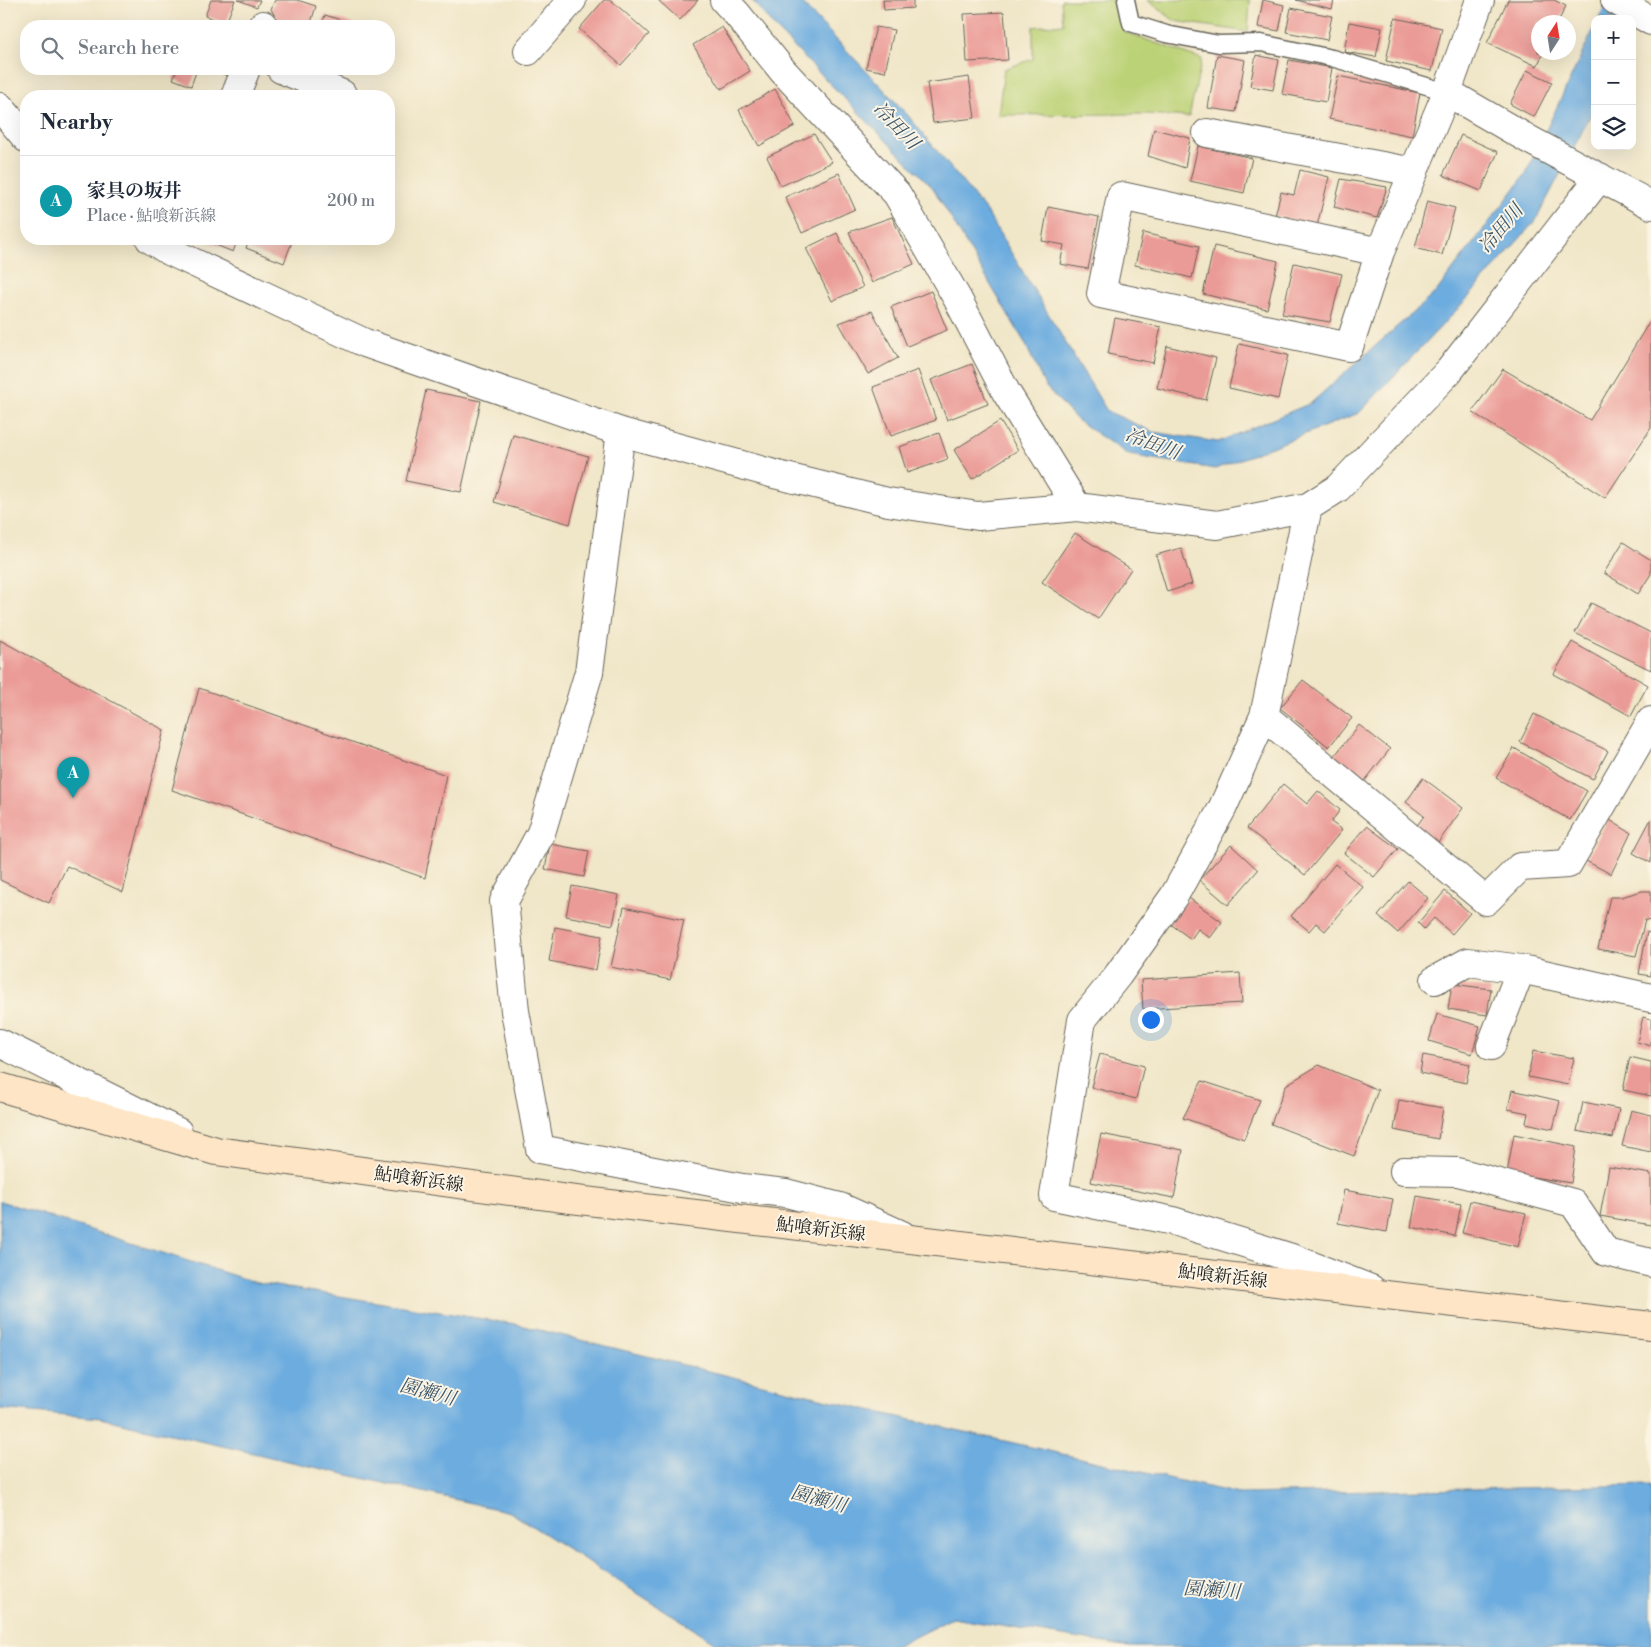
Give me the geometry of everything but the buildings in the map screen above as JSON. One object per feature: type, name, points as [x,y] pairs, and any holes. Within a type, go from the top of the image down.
[{"type":"main road","name":"鮎喰新浜線","points":[[0,1087],[216,1151],[569,1199],[1651,1326]]},
{"type":"street","points":[[528,50],[572,0]]},
{"type":"street","points":[[724,0],[783,71],[897,194],[957,298],[1006,392],[1077,507]]},
{"type":"street","points":[[1380,252],[1121,196],[1101,294],[1349,347],[1380,252],[1447,92],[1480,0]]},
{"type":"street","points":[[1614,0],[1650,21]]},
{"type":"street","points":[[237,90],[244,75]]},
{"type":"street","points":[[296,75],[332,90]]},
{"type":"street","points":[[1447,92],[1528,139],[1651,205]]},
{"type":"street","points":[[0,108],[20,131]]},
{"type":"street","points":[[1207,133],[1414,172]]},
{"type":"street","points":[[177,246],[365,343],[621,432],[778,475],[906,505],[978,516],[1077,507],[1217,525],[1308,507],[1338,488],[1449,370],[1594,174]]},
{"type":"street","points":[[621,432],[589,672],[541,833],[504,901],[515,1011],[540,1149],[742,1188],[786,1193],[840,1207],[910,1239]]},
{"type":"street","points":[[1308,507],[1264,716],[1222,809],[1174,896],[1118,975],[1082,1020],[1054,1196],[1173,1221],[1292,1258],[1387,1295]]},
{"type":"street","points":[[1264,716],[1486,901],[1520,867],[1568,864],[1651,721]]},
{"type":"street","points":[[1434,980],[1468,962],[1521,969],[1651,998]]},
{"type":"street","points":[[1491,1046],[1521,969]]},
{"type":"street","points":[[0,1043],[216,1151]]},
{"type":"street","points":[[1404,1172],[1458,1172],[1573,1203],[1606,1252],[1651,1263]]},
{"type":"lane","points":[[1126,0],[1131,23],[1166,34],[1220,44],[1262,43],[1332,58],[1447,92]]},
{"type":"green space","points":[[1061,0],[1117,0],[1124,32],[1202,59],[1189,117],[1147,114],[998,115],[1004,69],[1033,59],[1033,27],[1063,24]]},
{"type":"green space","points":[[1147,0],[1250,0],[1248,32],[1175,21]]},
{"type":"water","name":"冷田川","points":[[752,0],[799,0],[906,113],[986,211],[1107,411],[1153,432],[1218,442],[1311,403],[1436,292],[1525,175],[1591,35],[1591,115],[1536,220],[1467,299],[1359,413],[1215,469],[1129,455],[1078,421],[1045,386],[1025,343],[933,188],[775,28]]},
{"type":"water","points":[[1608,0],[1627,15],[1601,15]]},
{"type":"water","name":"園瀬川","points":[[0,1201],[257,1283],[515,1324],[890,1415],[1239,1494],[1651,1485],[1651,1647],[1130,1647],[952,1618],[895,1647],[762,1647],[717,1644],[510,1512],[100,1418],[0,1409]]},
{"type":"place","name":"家具の坂井","points":[[73,798]]}]
